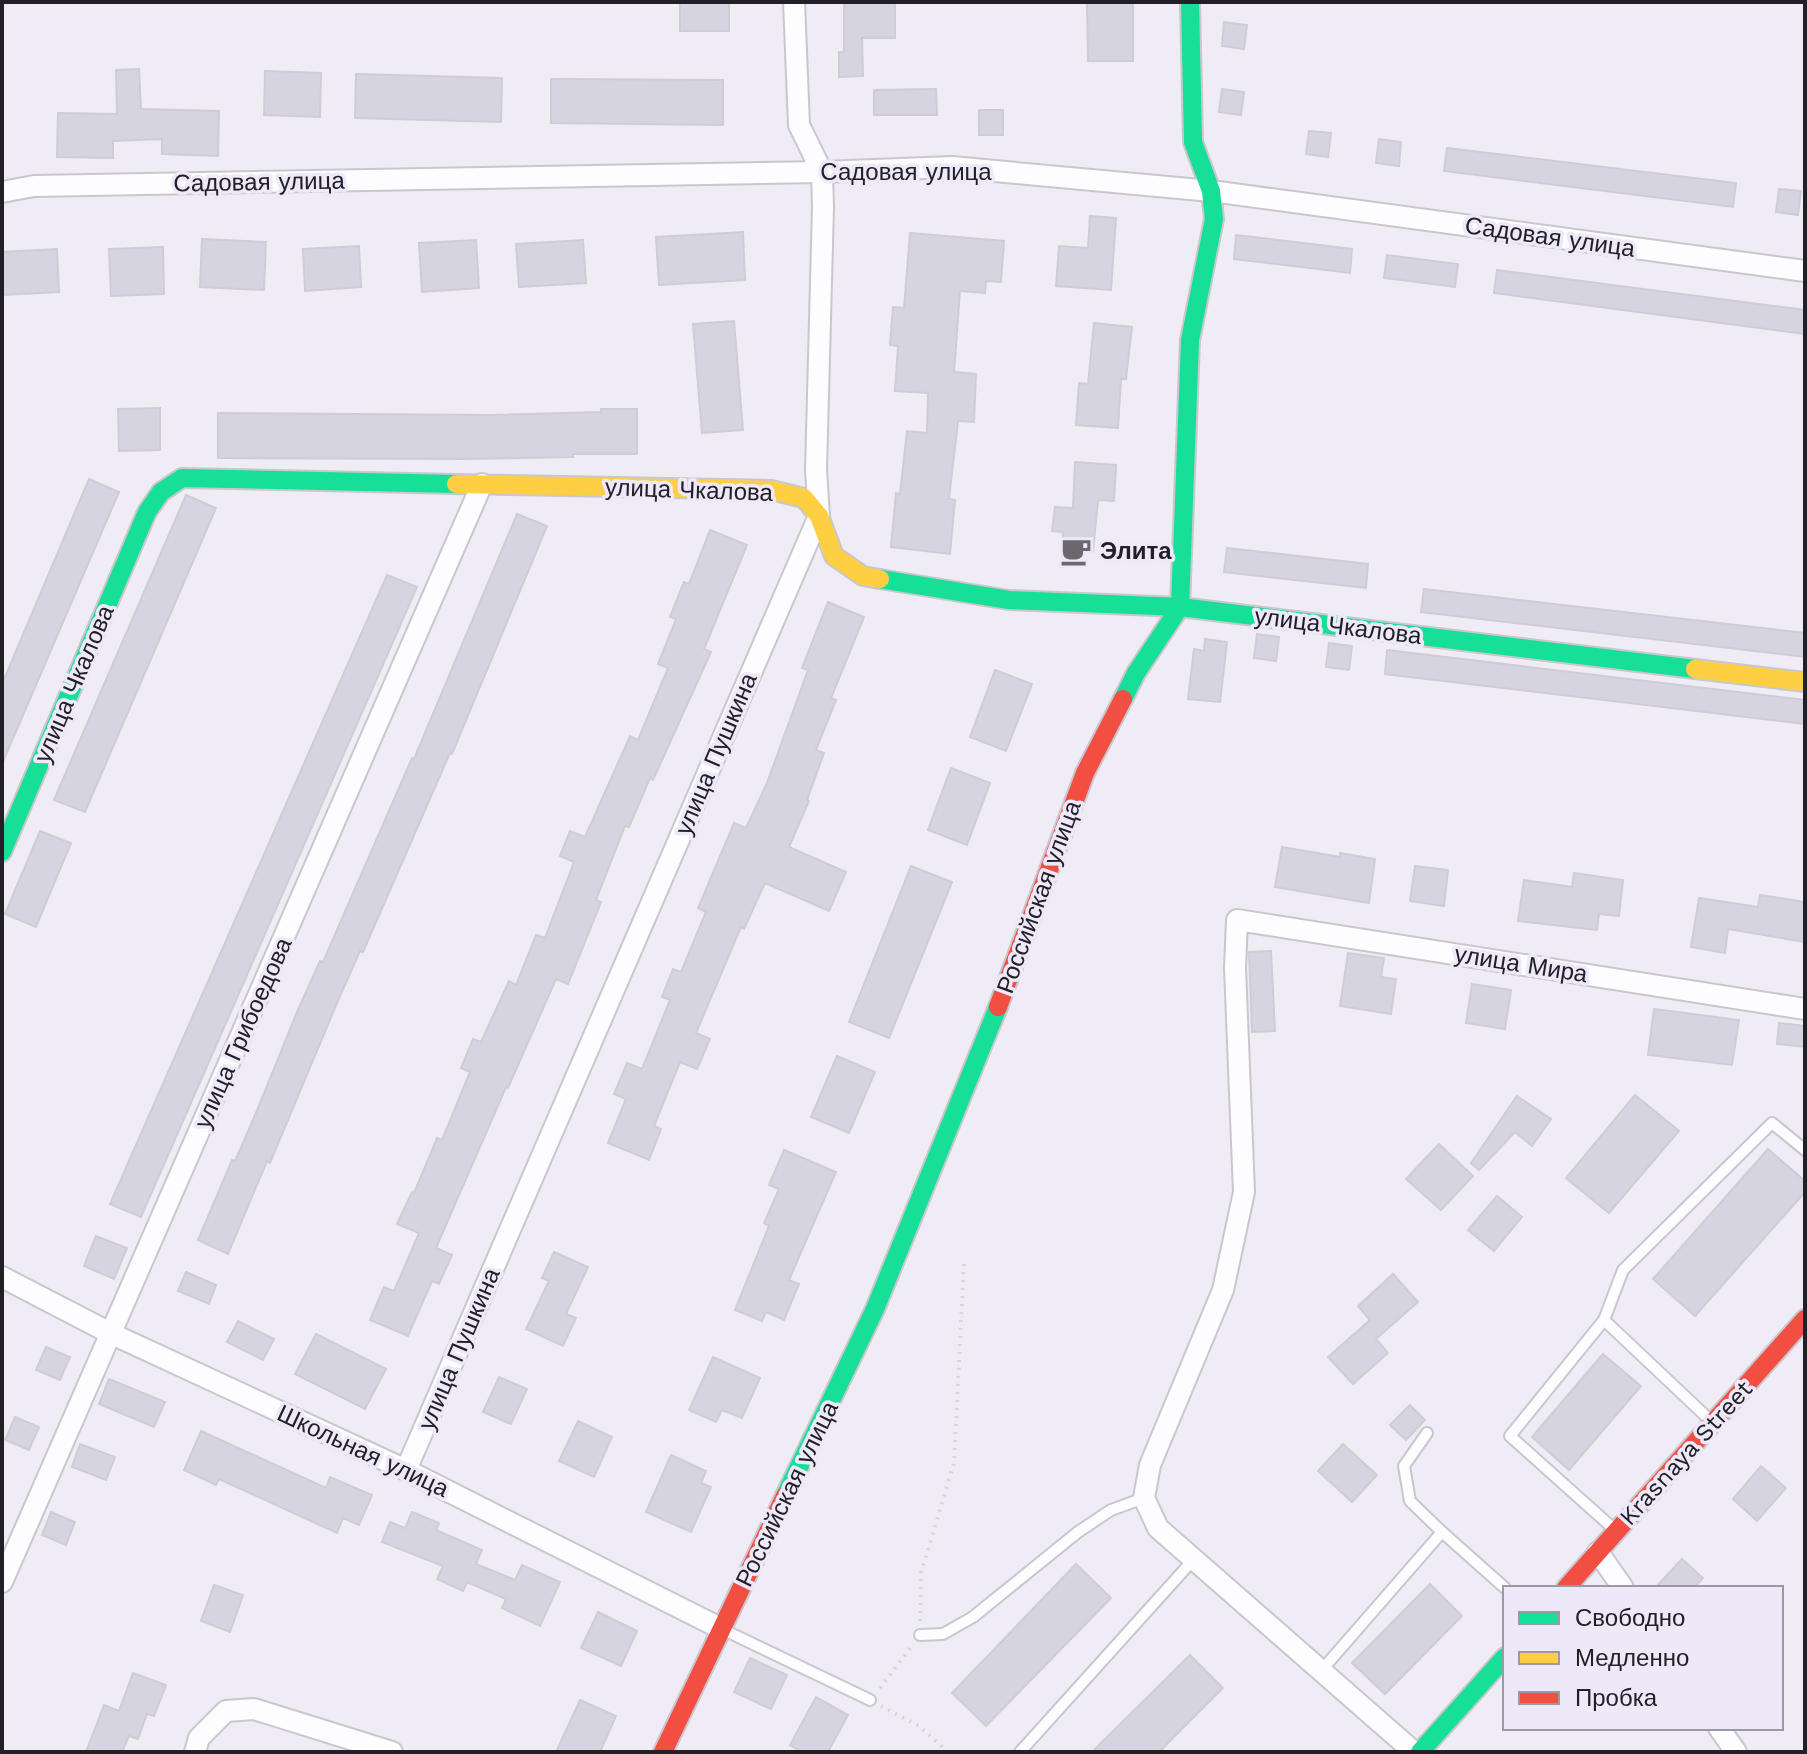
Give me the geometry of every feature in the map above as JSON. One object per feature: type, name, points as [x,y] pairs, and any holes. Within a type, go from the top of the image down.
[{"type":"street","name":"улица Пушкина","points":[[406,1470],[819,516],[816,470],[822,172],[799,125],[794,2]]},
{"type":"street","points":[[1180,607],[1190,340],[1214,219],[1211,191],[1193,142],[1190,2]]},
{"type":"street","name":"Садовая улица","points":[[2,192],[34,186],[952,167],[1211,191],[1805,271]]},
{"type":"street","name":"улица Чкалова","points":[[2,852],[147,512],[161,492],[182,478],[771,490],[804,498],[819,516],[834,556],[863,576],[1009,600],[1180,607],[1805,682]]},
{"type":"street","name":"улица Грибоедова","points":[[2,1582],[482,484]]},
{"type":"street","name":"Российская улица","points":[[663,1752],[875,1309],[986,1041],[1085,773],[1136,673],[1180,607]]},
{"type":"street","name":"улица Мира","points":[[1144,1498],[1150,1465],[1223,1290],[1244,1192],[1235,968],[1237,920],[1805,1009]]},
{"type":"street","name":"Школьная улица","points":[[2,1277],[112,1334],[406,1470],[722,1629]]},
{"type":"street","name":"Krasnaya Street","points":[[1568,1586],[1805,1319]]},
{"type":"street","points":[[1144,1498],[1158,1528],[1417,1752],[1503,1659]]},
{"type":"street","points":[[1598,1552],[1622,1586]]},
{"type":"street","points":[[195,1752],[199,1738],[226,1711],[254,1709],[392,1752]]},
{"type":"street","points":[[1720,1730],[1736,1752]]},
{"type":"lane","points":[[1616,1532],[1510,1436],[1604,1320],[1623,1270],[1772,1123],[1805,1150]]},
{"type":"lane","points":[[1604,1320],[1713,1423]]},
{"type":"lane","points":[[1427,1433],[1404,1466],[1410,1501],[1503,1586]]},
{"type":"lane","points":[[920,1635],[943,1634],[973,1617],[1078,1532],[1111,1510],[1144,1498]]},
{"type":"lane","points":[[1321,1671],[1442,1532]]},
{"type":"lane","points":[[1020,1752],[1194,1559]]},
{"type":"lane","points":[[722,1629],[870,1700]]},
{"type":"path","points":[[948,1752],[919,1726],[870,1700],[920,1635],[921,1573],[954,1463],[964,1263]]},
{"type":"building","points":[[680,2],[729,2],[729,31],[680,31]]},
{"type":"building","points":[[844,2],[895,2],[895,38],[862,38],[863,76],[839,77],[839,52],[844,52]]},
{"type":"building","points":[[1087,2],[1133,2],[1133,61],[1088,61]]},
{"type":"building","points":[[1224,22],[1247,25],[1244,49],[1222,46]]},
{"type":"building","points":[[139,69],[141,109],[219,111],[218,156],[162,154],[162,139],[113,141],[113,158],[57,157],[58,113],[117,114],[116,70]]},
{"type":"building","points":[[265,71],[321,73],[320,117],[264,115]]},
{"type":"building","points":[[356,74],[502,78],[501,122],[355,118]]},
{"type":"building","points":[[551,79],[723,80],[723,125],[551,123]]},
{"type":"building","points":[[936,89],[937,115],[874,115],[874,90]]},
{"type":"building","points":[[1222,89],[1244,92],[1241,115],[1219,112]]},
{"type":"building","points":[[979,110],[1003,110],[1003,135],[979,135]]},
{"type":"building","points":[[1309,131],[1331,133],[1328,157],[1306,154]]},
{"type":"building","points":[[1379,139],[1401,142],[1399,166],[1376,163]]},
{"type":"building","points":[[1447,148],[1736,183],[1733,207],[1444,171]]},
{"type":"building","points":[[1779,189],[1801,191],[1798,215],[1776,212]]},
{"type":"building","points":[[1090,216],[1116,218],[1111,290],[1056,286],[1059,246],[1088,248]]},
{"type":"building","points":[[743,232],[745,280],[659,285],[656,237]]},
{"type":"building","points":[[910,233],[1004,241],[1001,282],[986,281],[985,293],[960,291],[954,372],[976,374],[974,422],[958,421],[949,499],[955,500],[950,554],[891,547],[896,493],[900,494],[907,431],[927,433],[928,393],[895,391],[898,346],[890,345],[893,307],[904,308]]},
{"type":"building","points":[[1236,235],[1352,249],[1350,273],[1234,259]]},
{"type":"building","points":[[202,239],[266,242],[264,290],[200,287]]},
{"type":"building","points":[[476,240],[479,288],[422,292],[419,243]]},
{"type":"building","points":[[583,240],[586,283],[519,287],[516,244]]},
{"type":"building","points":[[359,246],[361,287],[305,291],[303,249]]},
{"type":"building","points":[[163,247],[164,294],[111,296],[109,249]]},
{"type":"building","points":[[57,249],[59,292],[2,295],[2,252]]},
{"type":"building","points":[[1387,255],[1458,264],[1455,287],[1384,278]]},
{"type":"building","points":[[1497,270],[1805,310],[1805,334],[1494,293]]},
{"type":"building","points":[[734,321],[743,430],[702,433],[693,324]]},
{"type":"building","points":[[1094,323],[1132,327],[1126,379],[1121,379],[1118,428],[1076,425],[1079,383],[1088,384]]},
{"type":"building","points":[[160,408],[160,450],[119,451],[118,409]]},
{"type":"building","points":[[601,409],[637,409],[637,454],[465,459],[218,458],[218,413],[490,415],[601,412]]},
{"type":"building","points":[[1075,462],[1116,465],[1114,501],[1098,500],[1093,552],[1062,549],[1063,532],[1052,531],[1055,507],[1073,508]]},
{"type":"building","points":[[89,479],[119,492],[2,764],[2,684]]},
{"type":"building","points":[[186,495],[216,508],[85,812],[54,800]]},
{"type":"building","points":[[517,514],[547,526],[452,754],[363,952],[360,951],[228,1254],[198,1240],[232,1160],[235,1161],[253,1120],[297,1012],[320,961],[323,962],[414,759]]},
{"type":"building","points":[[710,530],[747,545],[704,649],[711,652],[653,780],[650,778],[629,827],[625,826],[596,900],[601,902],[568,984],[556,979],[506,1087],[436,1248],[452,1255],[439,1284],[432,1281],[408,1336],[370,1320],[384,1287],[394,1291],[419,1233],[397,1224],[437,1138],[442,1140],[470,1072],[461,1068],[473,1039],[481,1042],[509,981],[516,985],[536,935],[545,938],[574,862],[560,856],[570,831],[585,837],[630,736],[638,740],[668,668],[658,664],[676,619],[670,617],[684,582],[689,584]]},
{"type":"building","points":[[1227,548],[1368,564],[1366,588],[1224,572]]},
{"type":"building","points":[[387,575],[417,587],[141,1217],[110,1204]]},
{"type":"building","points":[[1424,589],[1805,633],[1805,657],[1421,612]]},
{"type":"building","points":[[828,602],[864,617],[831,698],[836,700],[816,750],[824,753],[809,801],[789,847],[846,872],[829,911],[765,883],[744,929],[741,927],[696,1033],[710,1039],[697,1069],[680,1062],[654,1126],[661,1129],[649,1160],[608,1143],[626,1099],[614,1094],[627,1063],[642,1069],[670,1000],[662,997],[673,969],[681,972],[706,912],[698,908],[734,823],[746,828],[767,783],[808,670],[802,668]]},
{"type":"building","points":[[1257,634],[1279,637],[1276,661],[1254,658]]},
{"type":"building","points":[[1205,639],[1227,642],[1220,702],[1188,699],[1194,649],[1204,651]]},
{"type":"building","points":[[1329,643],[1352,646],[1349,670],[1326,667]]},
{"type":"building","points":[[1387,650],[1805,700],[1805,724],[1385,674]]},
{"type":"building","points":[[995,670],[1032,684],[1006,751],[970,737]]},
{"type":"building","points":[[951,768],[990,783],[967,845],[928,830]]},
{"type":"building","points":[[40,831],[71,843],[36,927],[5,914]]},
{"type":"building","points":[[1282,847],[1340,857],[1340,853],[1375,859],[1369,903],[1275,887]]},
{"type":"building","points":[[911,866],[952,882],[889,1038],[849,1022]]},
{"type":"building","points":[[1415,866],[1448,870],[1444,906],[1410,901]]},
{"type":"building","points":[[1574,873],[1623,880],[1619,916],[1599,914],[1597,930],[1518,921],[1524,880],[1572,887]]},
{"type":"building","points":[[1760,895],[1805,902],[1805,942],[1728,929],[1725,953],[1691,947],[1699,898],[1758,907]]},
{"type":"building","points":[[1271,951],[1275,1031],[1252,1032],[1249,952]]},
{"type":"building","points":[[1348,953],[1384,958],[1381,977],[1396,979],[1391,1014],[1340,1006]]},
{"type":"building","points":[[1472,984],[1511,990],[1505,1029],[1466,1023]]},
{"type":"building","points":[[1654,1009],[1739,1020],[1732,1065],[1648,1055]]},
{"type":"building","points":[[1779,1023],[1805,1026],[1805,1047],[1777,1044]]},
{"type":"building","points":[[837,1056],[875,1072],[849,1133],[811,1117]]},
{"type":"building","points":[[1635,1095],[1679,1131],[1609,1213],[1566,1178]]},
{"type":"building","points":[[1517,1096],[1551,1119],[1532,1146],[1515,1132],[1479,1170],[1471,1163]]},
{"type":"building","points":[[1439,1144],[1473,1176],[1441,1210],[1406,1179]]},
{"type":"building","points":[[1768,1149],[1805,1181],[1805,1192],[1695,1316],[1653,1279]]},
{"type":"building","points":[[784,1150],[836,1172],[789,1280],[799,1284],[784,1320],[766,1312],[762,1321],[735,1310],[769,1226],[764,1223],[779,1189],[769,1185]]},
{"type":"building","points":[[1497,1196],[1522,1217],[1494,1251],[1468,1230]]},
{"type":"building","points":[[96,1236],[127,1248],[114,1279],[84,1266]]},
{"type":"building","points":[[554,1252],[588,1267],[566,1314],[576,1318],[563,1346],[526,1329],[549,1281],[542,1278]]},
{"type":"building","points":[[186,1272],[216,1285],[209,1304],[178,1291]]},
{"type":"building","points":[[1393,1274],[1418,1302],[1376,1339],[1388,1353],[1353,1384],[1328,1357],[1370,1320],[1358,1306]]},
{"type":"building","points":[[238,1321],[274,1339],[263,1360],[227,1342]]},
{"type":"building","points":[[316,1334],[386,1369],[365,1409],[295,1374]]},
{"type":"building","points":[[46,1347],[70,1357],[60,1380],[36,1370]]},
{"type":"building","points":[[1603,1354],[1641,1386],[1569,1470],[1532,1437]]},
{"type":"building","points":[[713,1357],[760,1378],[742,1418],[722,1410],[716,1422],[689,1410]]},
{"type":"building","points":[[499,1377],[527,1389],[511,1424],[483,1412]]},
{"type":"building","points":[[109,1379],[165,1402],[154,1427],[99,1404]]},
{"type":"building","points":[[1410,1405],[1425,1420],[1406,1440],[1390,1425]]},
{"type":"building","points":[[15,1417],[39,1427],[29,1450],[5,1440]]},
{"type":"building","points":[[578,1421],[612,1437],[594,1477],[559,1461]]},
{"type":"building","points":[[201,1431],[326,1488],[330,1477],[372,1495],[359,1525],[343,1518],[337,1533],[219,1479],[216,1485],[184,1470]]},
{"type":"building","points":[[80,1444],[115,1457],[106,1480],[72,1467]]},
{"type":"building","points":[[1343,1444],[1377,1475],[1352,1502],[1318,1471]]},
{"type":"building","points":[[671,1455],[706,1471],[701,1483],[711,1487],[691,1532],[646,1512]]},
{"type":"building","points":[[1761,1466],[1786,1488],[1757,1521],[1733,1499]]},
{"type":"building","points":[[51,1512],[75,1522],[66,1545],[42,1535]]},
{"type":"building","points":[[412,1512],[439,1523],[436,1530],[482,1550],[476,1564],[515,1580],[522,1565],[560,1582],[540,1626],[502,1608],[506,1599],[467,1582],[463,1591],[437,1579],[443,1566],[382,1542],[390,1522],[405,1528]]},
{"type":"building","points":[[1682,1559],[1703,1578],[1696,1586],[1657,1586]]},
{"type":"building","points":[[1076,1564],[1111,1598],[986,1726],[952,1693]]},
{"type":"building","points":[[1430,1584],[1462,1616],[1385,1694],[1352,1663]]},
{"type":"building","points":[[214,1585],[243,1595],[230,1632],[201,1621]]},
{"type":"building","points":[[598,1612],[637,1631],[621,1666],[581,1648]]},
{"type":"building","points":[[1190,1655],[1223,1688],[1159,1752],[1092,1752]]},
{"type":"building","points":[[750,1658],[787,1675],[771,1709],[734,1692]]},
{"type":"building","points":[[133,1673],[166,1685],[154,1716],[147,1714],[138,1739],[129,1736],[122,1752],[86,1752],[104,1705],[119,1711]]},
{"type":"building","points":[[816,1697],[848,1715],[828,1752],[802,1752],[790,1745]]},
{"type":"building","points":[[580,1700],[616,1716],[600,1752],[556,1752]]},
{"type":"traffic: fast","points":[[1123,699],[1136,673],[1180,607],[1190,340],[1214,219],[1211,191],[1193,142],[1190,2]]},
{"type":"traffic: fast","points":[[2,852],[147,512],[161,492],[182,478],[456,484]]},
{"type":"traffic: fast","points":[[880,579],[1009,600],[1180,607],[1695,669]]},
{"type":"traffic: fast","points":[[785,1496],[875,1309],[998,1007]]},
{"type":"traffic: fast","points":[[1420,1752],[1503,1659]]},
{"type":"traffic: slow","points":[[456,484],[771,490],[804,498],[819,516],[834,556],[863,576],[880,579]]},
{"type":"traffic: slow","points":[[1695,669],[1805,682]]},
{"type":"traffic: jam","points":[[998,1007],[1085,773],[1123,699]]},
{"type":"traffic: jam","points":[[1568,1586],[1805,1319]]},
{"type":"traffic: jam","points":[[663,1752],[785,1496]]},
{"type":"place","name":"Элита","points":[[1076,551]]}]
